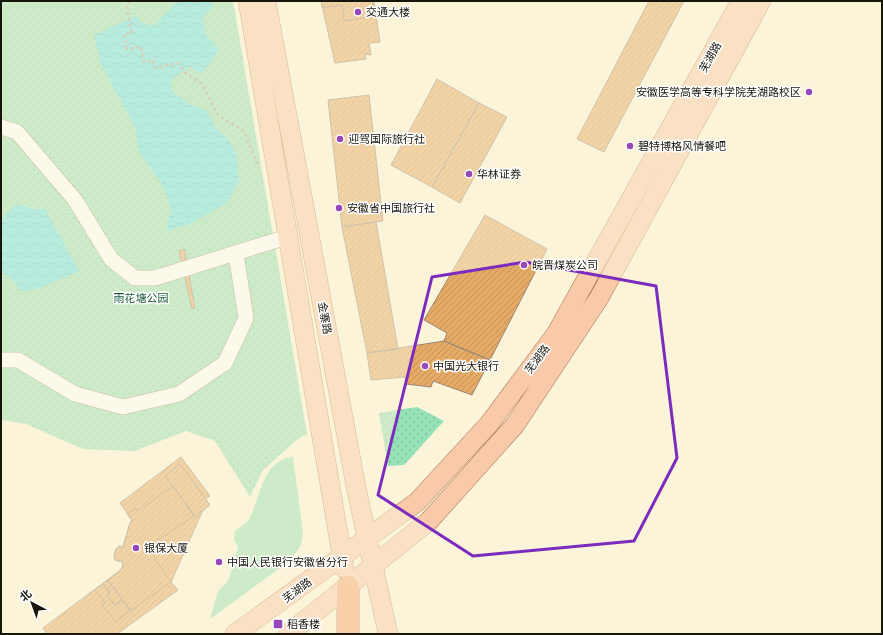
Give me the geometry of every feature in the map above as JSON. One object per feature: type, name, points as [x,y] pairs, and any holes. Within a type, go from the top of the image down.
[{"type":"highway","points":[[348,587],[348,634]]},
{"type":"main road","points":[[248,1],[287,237],[356,634]]},
{"type":"main road","name":"金寨路","points":[[266,1],[357,492],[388,634]]},
{"type":"main road","name":"芜湖路","points":[[235,634],[417,502],[488,424],[556,334],[741,1]]},
{"type":"main road","name":"芜湖路","points":[[288,634],[429,521],[515,425],[600,298],[761,1]]},
{"type":"street","points":[[1,127],[17,132],[75,200],[111,260],[135,278],[156,278],[287,237]]},
{"type":"street","points":[[1,360],[18,360],[74,394],[123,407],[179,394],[226,363],[246,318],[236,254]]},
{"type":"path","points":[[130,1],[127,6],[132,33],[124,34],[127,49],[141,47],[144,62],[153,60],[155,68],[178,64],[185,72],[203,85],[218,115],[245,132],[258,169]]},
{"type":"highlighted area","points":[[525,262],[656,286],[677,458],[634,541],[473,556],[378,495],[432,277]]},
{"type":"green space","name":"雨花塘公园","points":[[1,1],[233,1],[307,434],[298,439],[263,470],[250,497],[215,441],[186,431],[135,451],[83,449],[26,424],[1,420]]},
{"type":"green space","points":[[417,407],[444,421],[404,465],[388,466],[379,413]]},
{"type":"green space","points":[[293,457],[303,533],[301,545],[291,560],[210,619],[218,591],[228,581],[238,547],[234,540],[235,531],[249,519],[269,472],[275,465],[283,460]]},
{"type":"water","points":[[178,1],[211,1],[212,7],[202,17],[206,35],[219,49],[208,66],[201,73],[190,67],[172,78],[171,90],[190,105],[206,110],[216,128],[229,140],[236,153],[239,181],[227,203],[190,224],[166,231],[171,208],[161,182],[138,151],[136,129],[101,64],[94,35],[136,16],[142,23],[153,26]]},
{"type":"water","points":[[17,204],[33,209],[45,209],[79,271],[37,289],[21,291],[10,277],[1,272],[1,222],[6,214]]},
{"type":"building","points":[[321,1],[374,1],[380,42],[369,43],[371,55],[365,54],[366,59],[335,63]]},
{"type":"building","name":"交通大楼","points":[[322,1],[372,1],[375,16],[344,21],[342,5],[322,8]]},
{"type":"building","points":[[649,1],[684,1],[604,152],[577,139]]},
{"type":"building","points":[[437,79],[479,103],[432,187],[391,165]]},
{"type":"building","points":[[369,95],[383,221],[342,227],[328,100]]},
{"type":"building","points":[[479,103],[507,117],[460,203],[432,187]]},
{"type":"building","points":[[485,215],[547,249],[490,360],[444,341],[447,333],[424,320]]},
{"type":"building","points":[[376,222],[398,349],[367,353],[342,227]]},
{"type":"building","points":[[184,249],[195,308],[192,309],[179,251]]},
{"type":"building","points":[[444,341],[490,360],[472,395],[433,381],[431,387],[406,384],[405,377],[371,380],[367,353]]},
{"type":"building","points":[[181,457],[210,496],[205,499],[210,505],[203,510],[171,582],[178,590],[117,634],[47,634],[43,628],[122,569],[123,562],[115,560],[114,556],[116,549],[119,546],[123,547],[132,520],[120,503]]},
{"type":"building","points":[[180,464],[210,505],[195,516],[165,476]]},
{"type":"building","name":"银保大厦","points":[[173,486],[194,516],[158,540],[154,558],[171,582],[130,611],[108,580],[122,569],[123,562],[115,560],[114,556],[116,549],[119,546],[123,547],[132,520],[127,514],[136,508],[138,511]]},
{"type":"building","points":[[108,580],[123,600],[115,605],[107,595],[110,593],[103,584]]},
{"type":"building","points":[[103,584],[110,593],[107,595],[115,605],[123,600],[131,610],[116,622],[102,605],[105,603],[95,590]]},
{"type":"place","name":"交通大楼","points":[[358,12]]},
{"type":"place","name":"安徽医学高等专科学院芜湖路校区","points":[[809,92]]},
{"type":"place","name":"迎驾国际旅行社","points":[[340,139]]},
{"type":"place","name":"碧特博格风情餐吧","points":[[630,146]]},
{"type":"place","name":"华林证券","points":[[469,174]]},
{"type":"place","name":"安徽省中国旅行社","points":[[339,208]]},
{"type":"place","name":"皖晋煤炭公司","points":[[524,265]]},
{"type":"place","name":"中国光大银行","points":[[425,366]]},
{"type":"place","name":"银保大厦","points":[[136,548]]},
{"type":"place","name":"中国人民银行安徽省分行","points":[[219,562]]},
{"type":"place","name":"稻香楼","points":[[278,624]]}]
